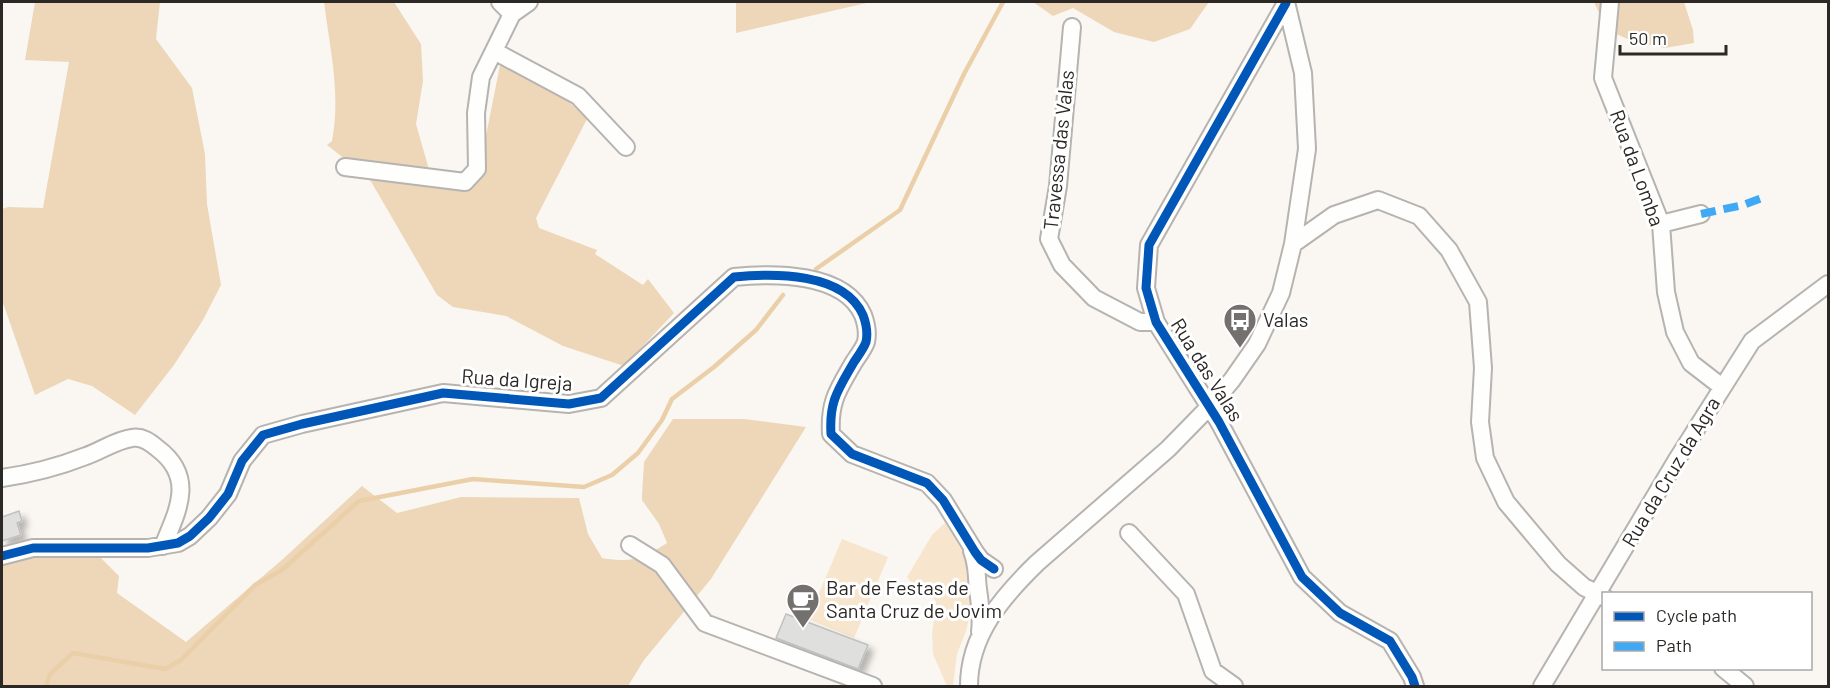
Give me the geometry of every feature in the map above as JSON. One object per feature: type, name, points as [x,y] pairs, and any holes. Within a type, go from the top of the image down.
[{"type":"street","points":[[500,2],[512,14]]},
{"type":"street","points":[[345,167],[465,182],[477,169],[476,113],[481,77],[512,14],[529,2]]},
{"type":"street","points":[[1000,571],[1011,582],[1006,597],[992,603],[982,598],[978,588],[984,573],[1000,571],[1021,574],[1037,563],[1168,449],[1232,380],[1257,344],[1281,293],[1293,244],[1307,149],[1303,73],[1286,2]]},
{"type":"street","name":"Rua das Valas","points":[[1286,2],[1149,245],[1146,288],[1156,322],[1209,407],[1302,578],[1340,614],[1390,641],[1412,677],[1415,687]]},
{"type":"street","name":"Rua da Lomba","points":[[1610,2],[1603,78],[1661,224],[1666,292],[1675,332],[1691,363],[1722,387]]},
{"type":"street","name":"Travessa das Valas","points":[[1072,27],[1058,186],[1049,239],[1062,265],[1094,298],[1140,322],[1156,322]]},
{"type":"street","points":[[494,51],[578,96],[626,147]]},
{"type":"street","points":[[1293,244],[1334,215],[1378,200],[1419,216],[1449,250],[1478,302],[1483,368],[1480,422],[1485,458],[1506,502],[1558,564],[1584,587],[1600,596]]},
{"type":"street","points":[[1661,224],[1701,214]]},
{"type":"street","name":"Rua da Igreja","points":[[2,556],[33,548],[163,546],[178,543],[190,536],[209,518],[228,494],[242,461],[263,435],[302,424],[443,393],[570,404],[601,398],[734,278],[751,275],[795,276],[834,287],[858,303],[866,323],[866,342],[835,395],[830,413],[831,434],[852,454],[927,483],[943,500],[981,560],[1000,571]]},
{"type":"street","name":"Rua da Cruz da Agra","points":[[1602,592],[1676,461],[1752,341],[1828,284]]},
{"type":"street","points":[[2,478],[44,470],[130,438],[143,438],[165,453],[177,474],[180,486],[180,506],[163,546]]},
{"type":"street","points":[[1129,533],[1186,594],[1213,671],[1234,687]]},
{"type":"street","name":"Rua da Igreja","points":[[968,542],[976,562],[981,612],[979,636]]},
{"type":"street","points":[[630,544],[662,565],[705,623],[873,687]]},
{"type":"street","points":[[969,687],[970,665],[979,636],[1006,597],[1037,563]]},
{"type":"street","name":"Rua da Cruz da Agra","points":[[1542,687],[1600,596]]},
{"type":"street","points":[[1725,670],[1745,687]]},
{"type":"shaded area","points":[[35,2],[160,2],[156,39],[192,88],[205,154],[207,204],[221,285],[203,320],[174,365],[135,415],[92,386],[68,379],[35,395],[2,300],[2,209],[8,207],[43,208],[69,62],[25,60]]},
{"type":"shaded area","points":[[324,2],[394,2],[421,44],[423,81],[416,124],[430,173],[479,171],[501,60],[548,82],[587,119],[536,218],[539,228],[597,250],[595,254],[643,285],[648,279],[674,313],[624,366],[563,346],[506,316],[453,307],[437,295],[369,178],[327,145],[332,141],[335,89]]},
{"type":"shaded area","points":[[736,2],[871,2],[736,33]]},
{"type":"shaded area","points":[[1033,2],[1209,2],[1190,29],[1154,42],[1114,32],[1073,8],[1053,16]]},
{"type":"shaded area","points":[[1594,2],[1684,2],[1693,30],[1694,43],[1665,48],[1630,40],[1607,30]]},
{"type":"shaded area","points":[[673,419],[744,419],[806,427],[711,579],[644,660],[628,686],[2,686],[2,562],[62,552],[101,558],[119,576],[117,593],[186,642],[283,559],[362,486],[397,513],[461,497],[579,498],[588,534],[602,558],[630,560],[644,556],[667,543],[659,524],[642,500],[642,495],[644,462]]},
{"type":"shaded area","points":[[945,523],[966,557],[971,611],[957,654],[953,686],[947,686],[933,654],[932,634],[936,601],[907,577],[932,535]]},
{"type":"shaded area","points":[[842,539],[888,557],[854,638],[808,619]]},
{"type":"building","points":[[19,511],[22,521],[17,523],[21,535],[2,541],[2,517]]},
{"type":"building","name":"Bar de Festas de Santa Cruz de Jovim","points":[[786,614],[868,645],[858,669],[776,638]]},
{"type":"waterway","points":[[816,269],[900,210],[964,74],[1003,2]]},
{"type":"waterway","points":[[46,686],[50,674],[73,653],[165,669],[181,660],[255,585],[282,570],[359,501],[473,479],[584,487],[612,475],[638,453],[662,420],[672,399],[714,367],[756,330],[783,295]]},
{"type":"marked path","points":[[1701,214],[1743,205],[1762,198]]},
{"type":"cycle path","points":[[1286,3],[1149,245],[1146,288],[1156,322],[1219,422],[1302,577],[1340,613],[1390,641],[1415,686]]},
{"type":"cycle path","points":[[2,556],[33,548],[148,548],[178,543],[190,536],[209,518],[228,494],[242,461],[263,435],[302,424],[443,393],[569,404],[601,398],[734,277],[768,275],[806,278],[824,283],[840,290],[854,301],[864,318],[867,332],[866,342],[836,396],[831,413],[831,434],[852,454],[927,483],[943,500],[981,560],[994,569]]},
{"type":"place","name":"Valas","points":[[1240,349]]},
{"type":"place","name":"Bar de Festas de Santa Cruz de Jovim","points":[[803,629]]}]
